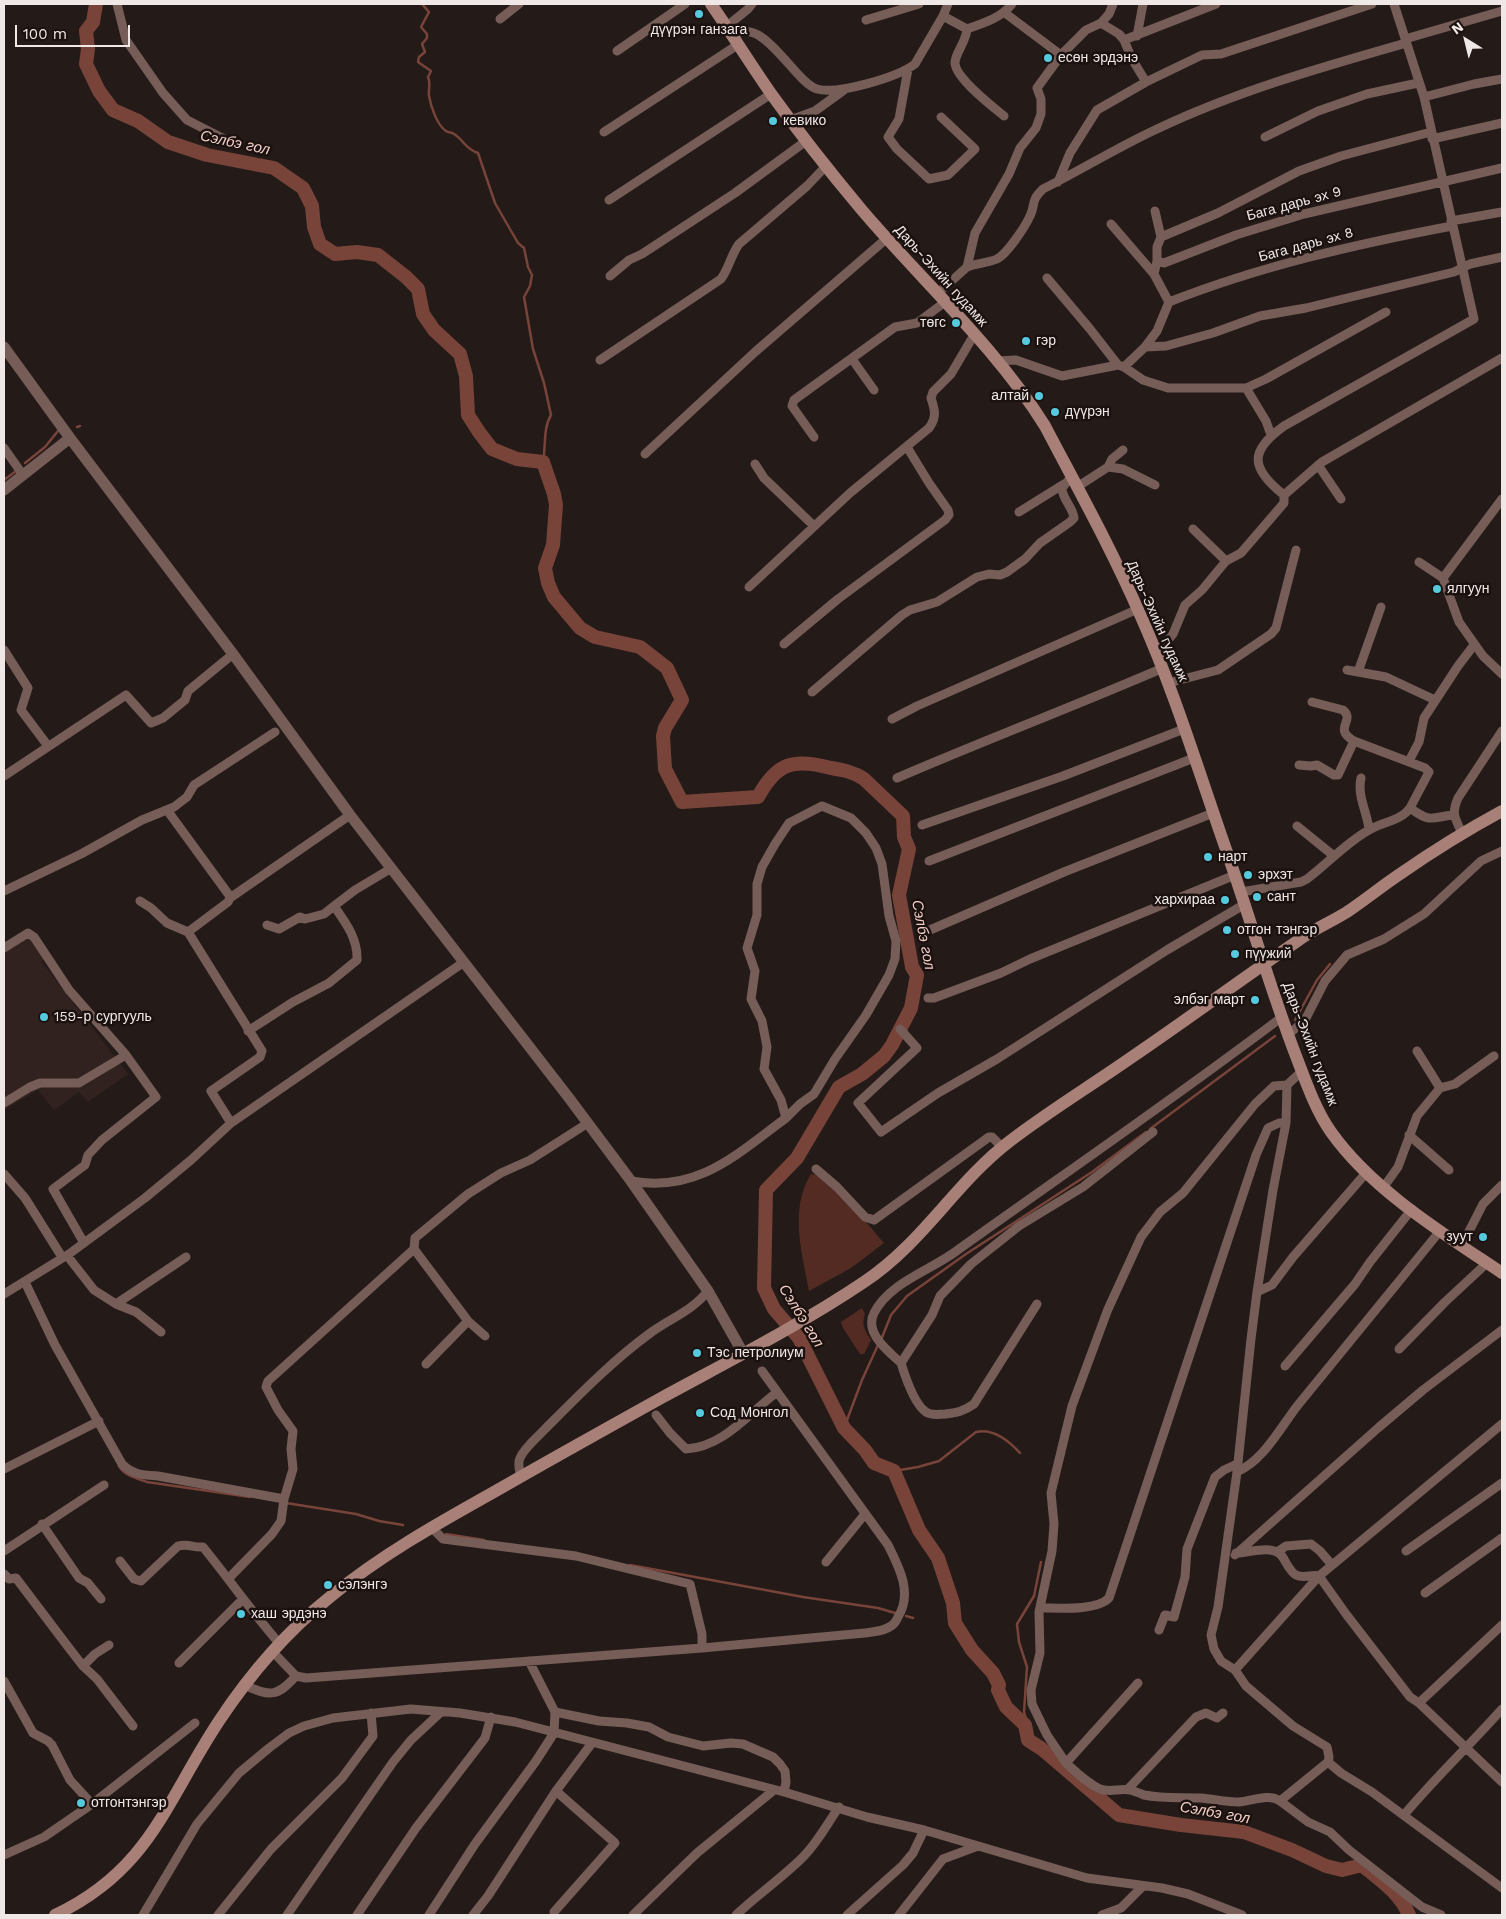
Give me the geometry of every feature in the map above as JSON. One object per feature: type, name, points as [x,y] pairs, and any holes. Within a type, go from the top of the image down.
[{"type":"main road","name":"Дарь-Эхийн гудамж","points":[[711,4],[771,94],[806,141],[886,239],[974,335],[1034,408],[1138,609],[1163,668],[1243,898],[1288,1036],[1317,1108],[1330,1130],[1343,1148],[1366,1173],[1384,1188],[1440,1231],[1502,1273]]},
{"type":"main road","points":[[55,1915],[85,1900],[124,1868],[140,1850],[163,1818],[216,1725],[244,1685],[275,1647],[330,1597],[358,1575],[431,1527],[748,1351],[868,1280],[907,1249],[968,1178],[1002,1147],[1303,937],[1350,910],[1398,875],[1462,833],[1502,811]]},
{"type":"street","points":[[118,4],[126,40],[163,93],[187,120],[234,144]]},
{"type":"street","points":[[500,19],[518,4]]},
{"type":"street","points":[[617,51],[685,4]]},
{"type":"street","points":[[733,35],[752,4]]},
{"type":"street","points":[[866,20],[920,4]]},
{"type":"street","points":[[790,120],[815,111],[844,90],[908,69],[920,58],[948,4]]},
{"type":"street","points":[[943,16],[967,29],[1005,13],[1012,4]]},
{"type":"street","points":[[814,436],[792,403],[895,327],[917,322],[941,298],[967,267],[975,233],[1009,174],[1020,148],[1036,128],[1041,114],[1041,99],[1037,88],[1061,55],[1086,30],[1101,23],[1109,14],[1113,4]]},
{"type":"street","points":[[1137,36],[1143,4]]},
{"type":"street","points":[[1124,40],[1216,4]]},
{"type":"street","points":[[1058,182],[1070,153],[1090,117],[1097,110],[1146,82],[1202,55],[1221,54],[1372,4]]},
{"type":"street","points":[[1156,652],[1173,634],[1185,605],[1202,590],[1226,561],[1241,553],[1248,546],[1284,503],[1284,495],[1260,471],[1258,459],[1264,442],[1284,426],[1474,319],[1431,136],[1424,97],[1394,4]]},
{"type":"street","points":[[967,267],[996,259],[1003,255],[1031,215],[1032,203],[1043,190],[1158,128],[1259,87],[1308,70],[1502,12]]},
{"type":"street","points":[[1005,13],[1061,55]]},
{"type":"street","points":[[1101,23],[1119,34],[1124,40],[1132,60],[1146,82]]},
{"type":"street","points":[[967,29],[966,38],[955,60],[956,70],[963,79],[1004,116]]},
{"type":"street","points":[[604,132],[740,31],[745,31],[761,38],[781,54],[804,82],[811,86],[825,90],[844,90]]},
{"type":"street","points":[[908,69],[899,119],[888,137],[897,149],[929,179],[948,175],[975,149],[941,117]]},
{"type":"street","points":[[1424,97],[1502,79]]},
{"type":"street","points":[[1265,137],[1318,110],[1367,94],[1418,83]]},
{"type":"street","points":[[609,200],[771,94]]},
{"type":"street","points":[[1160,237],[1218,213],[1298,171],[1341,156],[1431,136],[1502,123]]},
{"type":"street","points":[[610,276],[629,260],[642,254],[735,193],[806,141]]},
{"type":"street","points":[[600,360],[721,279],[725,274],[734,250],[739,244],[807,186],[826,166]]},
{"type":"street","name":"Бага дарь эх 9","points":[[1157,261],[1164,263],[1236,235],[1304,214],[1502,168]]},
{"type":"street","points":[[1154,274],[1160,237],[1155,212]]},
{"type":"street","name":"Бага дарь эх 8","points":[[1169,302],[1204,288],[1284,265],[1375,241],[1502,212]]},
{"type":"street","points":[[996,361],[1016,360],[1062,376],[1121,366],[1145,347],[1157,331],[1169,302],[1154,274],[1111,224]]},
{"type":"street","points":[[645,454],[755,352],[886,239]]},
{"type":"street","points":[[1145,347],[1166,346],[1213,333],[1260,316],[1306,308],[1454,272],[1470,264],[1502,257]]},
{"type":"street","points":[[1047,278],[1121,366],[1143,380],[1168,388],[1246,388],[1266,379],[1386,312]]},
{"type":"street","points":[[749,587],[850,493],[908,446],[933,422],[935,411],[931,398],[933,392],[952,374],[974,335]]},
{"type":"street","points":[[4,347],[70,438],[233,654],[390,869],[464,962],[631,1181],[748,1351]]},
{"type":"street","points":[[1284,495],[1318,465],[1502,358]]},
{"type":"street","points":[[852,359],[874,390]]},
{"type":"street","points":[[1246,388],[1266,421],[1271,435]]},
{"type":"street","points":[[4,490],[70,438]]},
{"type":"street","points":[[784,644],[838,599],[945,520],[949,515],[948,510],[929,484],[908,446]]},
{"type":"street","points":[[4,448],[23,475]]},
{"type":"street","points":[[1108,467],[1112,458],[1123,450]]},
{"type":"street","points":[[755,464],[764,478],[814,526]]},
{"type":"street","points":[[1318,465],[1341,499]]},
{"type":"street","points":[[1019,512],[1071,482],[1108,467],[1123,469],[1155,485]]},
{"type":"street","points":[[812,692],[910,610],[937,602],[977,577],[1008,572],[1025,559],[1040,543],[1074,518],[1074,513],[1062,493],[1062,488],[1071,482]]},
{"type":"street","points":[[1443,578],[1502,499]]},
{"type":"street","points":[[1193,529],[1226,561]]},
{"type":"street","points":[[1168,683],[1218,670],[1272,634],[1276,628],[1296,550]]},
{"type":"street","points":[[1419,562],[1443,578],[1459,622],[1474,645],[1502,674]]},
{"type":"street","points":[[1358,672],[1381,607]]},
{"type":"street","points":[[892,719],[917,706],[1138,609]]},
{"type":"street","points":[[1409,760],[1419,742],[1424,718],[1474,645]]},
{"type":"street","points":[[4,650],[28,688],[21,710],[48,746]]},
{"type":"street","points":[[4,776],[126,695],[150,723],[163,718],[186,700],[188,690],[233,654]]},
{"type":"street","points":[[897,778],[1163,668]]},
{"type":"street","points":[[1347,670],[1386,677],[1435,700]]},
{"type":"street","points":[[900,1028],[917,1048],[858,1103],[882,1132],[938,1093],[997,1059],[1167,950],[1243,898],[1301,882],[1314,874],[1334,856],[1369,830],[1406,813],[1429,772],[1409,760],[1354,741],[1345,736],[1346,713],[1343,710],[1312,702]]},
{"type":"street","points":[[922,825],[1063,776],[1184,729]]},
{"type":"street","points":[[1462,833],[1453,815],[1458,798],[1502,731]]},
{"type":"street","points":[[4,891],[81,854],[149,817],[167,810],[187,797],[194,785],[275,732]]},
{"type":"street","points":[[1299,765],[1317,765],[1334,775],[1338,775],[1354,741]]},
{"type":"street","points":[[929,861],[1194,758]]},
{"type":"street","points":[[1361,778],[1360,792],[1368,817],[1369,830]]},
{"type":"street","points":[[631,1181],[662,1184],[702,1175],[730,1160],[786,1118],[800,1104],[814,1094],[835,1059],[866,1015],[889,975],[895,959],[896,941],[889,916],[882,864],[876,848],[851,818],[822,806],[789,823],[762,867],[757,884],[757,915],[747,948],[755,971],[751,999],[762,1021],[767,1047],[764,1069],[781,1100],[786,1118]]},
{"type":"street","points":[[1410,808],[1424,818],[1431,819],[1453,815]]},
{"type":"street","points":[[167,810],[230,898]]},
{"type":"street","points":[[923,934],[1064,872],[1214,813]]},
{"type":"street","points":[[188,932],[228,902],[230,898],[350,815]]},
{"type":"street","points":[[1297,826],[1334,856]]},
{"type":"street","points":[[1288,1036],[1305,1020],[1325,980],[1347,954],[1384,939],[1424,914],[1481,861],[1502,851]]},
{"type":"street","points":[[267,925],[279,929],[300,917],[306,919],[324,914],[354,890],[390,869]]},
{"type":"street","points":[[928,998],[934,998],[1001,973],[1047,952],[1235,876]]},
{"type":"street","points":[[140,901],[151,908],[167,923],[188,932],[262,1051],[261,1056],[211,1091],[231,1123]]},
{"type":"street","points":[[248,1031],[300,998],[329,983],[357,960],[357,946],[351,932],[334,906]]},
{"type":"street","points":[[4,948],[24,935],[32,934],[69,990],[126,1055],[156,1097],[102,1140],[88,1155],[85,1165],[53,1189],[84,1243]]},
{"type":"street","points":[[4,1294],[65,1256],[145,1198],[231,1123],[464,962]]},
{"type":"street","points":[[1037,1304],[974,1404],[962,1412],[933,1415],[925,1412],[915,1398],[904,1376],[901,1363],[875,1336],[872,1324],[873,1316],[882,1302],[895,1290],[944,1260],[1148,1116],[1282,1018]]},
{"type":"street","points":[[1417,1051],[1440,1088]]},
{"type":"street","points":[[4,1103],[40,1083],[80,1082],[126,1055]]},
{"type":"street","points":[[1384,1188],[1398,1166],[1417,1116],[1440,1088],[1454,1084],[1494,1056]]},
{"type":"street","points":[[1302,1071],[1287,1085],[1274,1086],[1255,1104],[1183,1193],[1160,1212],[1141,1237],[1108,1309],[1072,1406],[1051,1493],[1054,1524],[1052,1551],[1039,1612],[1040,1653],[1030,1690],[1032,1704],[1047,1735],[1066,1763],[1088,1782],[1101,1790],[1110,1792],[1128,1789],[1144,1795],[1164,1798],[1203,1798],[1229,1802],[1275,1798],[1308,1822],[1330,1832],[1349,1850],[1422,1908],[1441,1915]]},
{"type":"street","points":[[1280,1801],[1328,1762],[1327,1747],[1293,1726],[1246,1686],[1235,1670],[1221,1661],[1214,1649],[1211,1635],[1218,1607],[1237,1468],[1251,1339],[1273,1190],[1286,1123],[1287,1085]]},
{"type":"street","points":[[229,1578],[272,1534],[281,1521],[284,1499],[293,1469],[291,1449],[293,1431],[270,1396],[266,1387],[268,1381],[414,1248],[415,1238],[468,1194],[501,1173],[530,1160],[588,1123]]},
{"type":"street","points":[[1041,1608],[1086,1606],[1102,1603],[1109,1598],[1256,1155],[1268,1128],[1279,1123],[1286,1123]]},
{"type":"street","points":[[901,1363],[932,1315],[940,1296],[971,1264],[1019,1226],[1083,1187],[1153,1132]]},
{"type":"street","points":[[1409,1134],[1449,1170]]},
{"type":"street","points":[[816,1169],[837,1187],[865,1217],[874,1220],[989,1137],[992,1137],[1002,1147]]},
{"type":"street","points":[[1258,1292],[1272,1285],[1293,1257],[1366,1173]]},
{"type":"street","points":[[4,1174],[29,1204],[65,1256],[69,1258],[94,1290],[116,1304],[136,1312],[161,1332]]},
{"type":"street","points":[[1462,1245],[1482,1204],[1502,1185]]},
{"type":"street","points":[[1285,1366],[1355,1284],[1412,1209]]},
{"type":"street","points":[[1159,1630],[1164,1615],[1174,1617],[1185,1576],[1187,1549],[1215,1476],[1224,1470],[1249,1467],[1263,1452],[1440,1231]]},
{"type":"street","points":[[414,1248],[468,1321],[485,1336]]},
{"type":"street","points":[[116,1304],[186,1257]]},
{"type":"street","points":[[1399,1349],[1486,1263]]},
{"type":"street","points":[[25,1282],[55,1345],[122,1464],[129,1471],[139,1475],[158,1476],[284,1499]]},
{"type":"street","points":[[521,1476],[520,1458],[527,1448],[563,1411],[613,1363],[650,1333],[694,1306],[708,1291]]},
{"type":"street","points":[[426,1364],[468,1321]]},
{"type":"street","points":[[1224,1564],[1423,1390],[1502,1330]]},
{"type":"street","points":[[120,1561],[134,1579],[141,1581],[150,1575],[178,1546],[186,1544],[196,1548],[203,1547],[229,1578],[296,1676],[306,1678],[702,1648],[884,1630],[893,1625],[901,1613],[905,1599],[903,1581],[898,1564],[888,1544],[776,1393],[762,1371]]},
{"type":"street","points":[[656,1415],[670,1434],[686,1449],[695,1448],[722,1437],[776,1393]]},
{"type":"street","points":[[4,1469],[99,1421]]},
{"type":"street","points":[[1235,1670],[1320,1576],[1502,1424]]},
{"type":"street","points":[[1406,1551],[1502,1483]]},
{"type":"street","points":[[4,1551],[42,1524],[104,1485]]},
{"type":"street","points":[[826,1562],[865,1514]]},
{"type":"street","points":[[42,1524],[78,1578],[88,1583],[101,1599]]},
{"type":"street","points":[[431,1527],[443,1540],[576,1556],[690,1584],[702,1634],[702,1648]]},
{"type":"street","points":[[1425,1593],[1502,1538]]},
{"type":"street","points":[[1236,1554],[1263,1551],[1277,1552],[1286,1546],[1311,1544],[1332,1565]]},
{"type":"street","points":[[1277,1552],[1294,1574],[1308,1577],[1315,1574],[1320,1576],[1410,1697],[1468,1748],[1502,1782]]},
{"type":"street","points":[[4,1574],[10,1579],[16,1578],[83,1666],[97,1679],[133,1726]]},
{"type":"street","points":[[179,1663],[243,1599]]},
{"type":"street","points":[[1419,1703],[1502,1625]]},
{"type":"street","points":[[83,1666],[109,1644]]},
{"type":"street","points":[[429,1915],[475,1844],[536,1761],[554,1733],[555,1712],[528,1661]]},
{"type":"street","points":[[244,1685],[263,1693],[274,1693],[285,1688],[296,1676]]},
{"type":"street","points":[[4,1681],[33,1733],[52,1745],[66,1773],[92,1804]]},
{"type":"street","points":[[1066,1763],[1138,1683]]},
{"type":"street","points":[[143,1915],[197,1824],[240,1773],[256,1758],[289,1733],[304,1726],[333,1718],[411,1709],[491,1717],[784,1792],[868,1817],[924,1830],[1088,1878],[1162,1888],[1188,1894],[1242,1915]]},
{"type":"street","points":[[1404,1815],[1468,1748],[1502,1709]]},
{"type":"street","points":[[287,1915],[393,1762],[411,1740],[441,1712]]},
{"type":"street","points":[[555,1712],[599,1721],[649,1727],[668,1737],[703,1746],[731,1743],[743,1744],[773,1757],[780,1764],[785,1771],[786,1782],[784,1792]]},
{"type":"street","points":[[218,1915],[271,1849],[328,1794],[348,1771],[373,1736],[372,1713]]},
{"type":"street","points":[[1128,1789],[1196,1716],[1206,1713],[1217,1718],[1223,1714]]},
{"type":"street","points":[[357,1915],[416,1828],[485,1738],[491,1717]]},
{"type":"street","points":[[4,1855],[44,1837],[92,1804],[195,1723]]},
{"type":"street","points":[[473,1915],[488,1896],[556,1791],[592,1743]]},
{"type":"street","points":[[1328,1762],[1341,1774],[1372,1792],[1502,1888]]},
{"type":"street","points":[[633,1915],[697,1853],[774,1790]]},
{"type":"street","points":[[554,1912],[615,1843],[556,1791]]},
{"type":"street","points":[[736,1915],[803,1857],[820,1837],[839,1807]]},
{"type":"street","points":[[846,1915],[903,1865],[913,1854],[924,1830]]},
{"type":"street","points":[[899,1915],[943,1859],[978,1846]]},
{"type":"street","points":[[1102,1915],[1121,1908],[1143,1886]]},
{"type":"shaded area","name":"159-р сургууль","points":[[28,935],[45,957],[41,961],[128,1074],[88,1102],[79,1092],[54,1110],[38,1090],[4,1110],[4,953]]},
{"type":"shaded area","points":[[811,1174],[819,1176],[839,1192],[884,1243],[851,1268],[809,1291],[801,1247],[799,1216],[804,1188]]},
{"type":"shaded area","points":[[862,1308],[865,1314],[864,1328],[871,1340],[864,1354],[860,1354],[841,1322]]},
{"type":"waterway","name":"Сэлбэ гол","points":[[96,4],[93,22],[86,31],[88,49],[86,64],[99,91],[113,110],[138,121],[168,142],[207,155],[274,168],[303,188],[312,206],[314,227],[320,244],[335,254],[357,252],[378,255],[418,289],[423,314],[434,330],[460,354],[466,376],[468,415],[479,432],[492,449],[517,459],[543,462],[556,505],[553,545],[545,568],[548,583],[554,597],[580,628],[595,637],[640,647],[667,668],[682,700],[665,728],[663,736],[665,769],[682,802],[758,797],[772,776],[780,770],[788,766],[807,763],[852,773],[864,779],[903,816],[904,837],[909,849],[899,895],[912,967],[917,975],[911,1008],[892,1045],[884,1056],[862,1074],[839,1087],[797,1158],[766,1190],[764,1288],[774,1309],[799,1338],[844,1428],[865,1450],[874,1463],[894,1471],[919,1530],[938,1558],[953,1603],[955,1623],[972,1650],[993,1673],[1006,1707],[1025,1725],[1028,1740],[1042,1749],[1119,1815],[1181,1825],[1244,1832],[1292,1850],[1326,1866],[1342,1870],[1362,1865],[1395,1893],[1409,1915]]},
{"type":"waterway","points":[[422,4],[429,12],[421,27],[427,34],[427,38],[422,44],[425,52],[419,57],[418,62],[431,71],[428,77],[429,94],[435,115],[440,125],[447,132],[453,133],[470,149],[478,153],[495,203],[518,243],[524,248],[528,267],[532,275],[530,286],[524,297],[533,349],[544,383],[551,415],[546,431],[543,462]]},
{"type":"waterway","points":[[25,463],[45,447],[58,431]]},
{"type":"waterway","points":[[4,480],[16,471]]},
{"type":"waterway","points":[[1295,1020],[1317,980],[1330,964]]},
{"type":"waterway","points":[[1150,1129],[1275,1036]]},
{"type":"waterway","points":[[881,1340],[891,1315],[907,1296],[966,1254],[1092,1172],[1146,1132]]},
{"type":"waterway","points":[[844,1428],[862,1380],[878,1345]]},
{"type":"waterway","name":"Сэлбэ гол","points":[[894,1471],[939,1461],[976,1432],[982,1431],[1000,1436],[1020,1453]]},
{"type":"waterway","points":[[119,1466],[128,1474],[147,1482],[250,1497]]},
{"type":"waterway","points":[[286,1503],[356,1514],[379,1521],[403,1525]]},
{"type":"waterway","points":[[446,1534],[484,1540]]},
{"type":"waterway","name":"Сэлбэ гол","points":[[1041,1562],[1034,1596],[1017,1624],[1019,1642],[1027,1667],[1024,1712],[1030,1734],[1042,1749]]},
{"type":"waterway","points":[[630,1565],[803,1597],[878,1608],[895,1613]]},
{"type":"waterway","points":[[906,1616],[913,1618]]},
{"type":"place","name":"дүүрэн ганзага","points":[[699,14]]},
{"type":"place","name":"есөн эрдэнэ","points":[[1048,58]]},
{"type":"place","name":"кевико","points":[[773,121]]},
{"type":"place","name":"төгс","points":[[956,323]]},
{"type":"place","name":"гэр","points":[[1026,341]]},
{"type":"place","name":"алтай","points":[[1039,396]]},
{"type":"place","name":"дүүрэн","points":[[1055,412]]},
{"type":"place","name":"ялгуун","points":[[1437,589]]},
{"type":"place","name":"нарт","points":[[1208,857]]},
{"type":"place","name":"эрхэт","points":[[1248,875]]},
{"type":"place","name":"сант","points":[[1257,897]]},
{"type":"place","name":"хархираа","points":[[1225,900]]},
{"type":"place","name":"отгон тэнгэр","points":[[1227,930]]},
{"type":"place","name":"пүүжий","points":[[1235,954]]},
{"type":"place","name":"элбэг март","points":[[1255,1000]]},
{"type":"place","name":"159-р сургууль","points":[[44,1017]]},
{"type":"place","name":"зуут","points":[[1483,1237]]},
{"type":"place","name":"Тэс петролиум","points":[[697,1353]]},
{"type":"place","name":"Сод Монгол","points":[[700,1413]]},
{"type":"place","name":"сэлэнгэ","points":[[328,1585]]},
{"type":"place","name":"хаш эрдэнэ","points":[[241,1614]]},
{"type":"place","name":"отгонтэнгэр","points":[[81,1803]]}]
